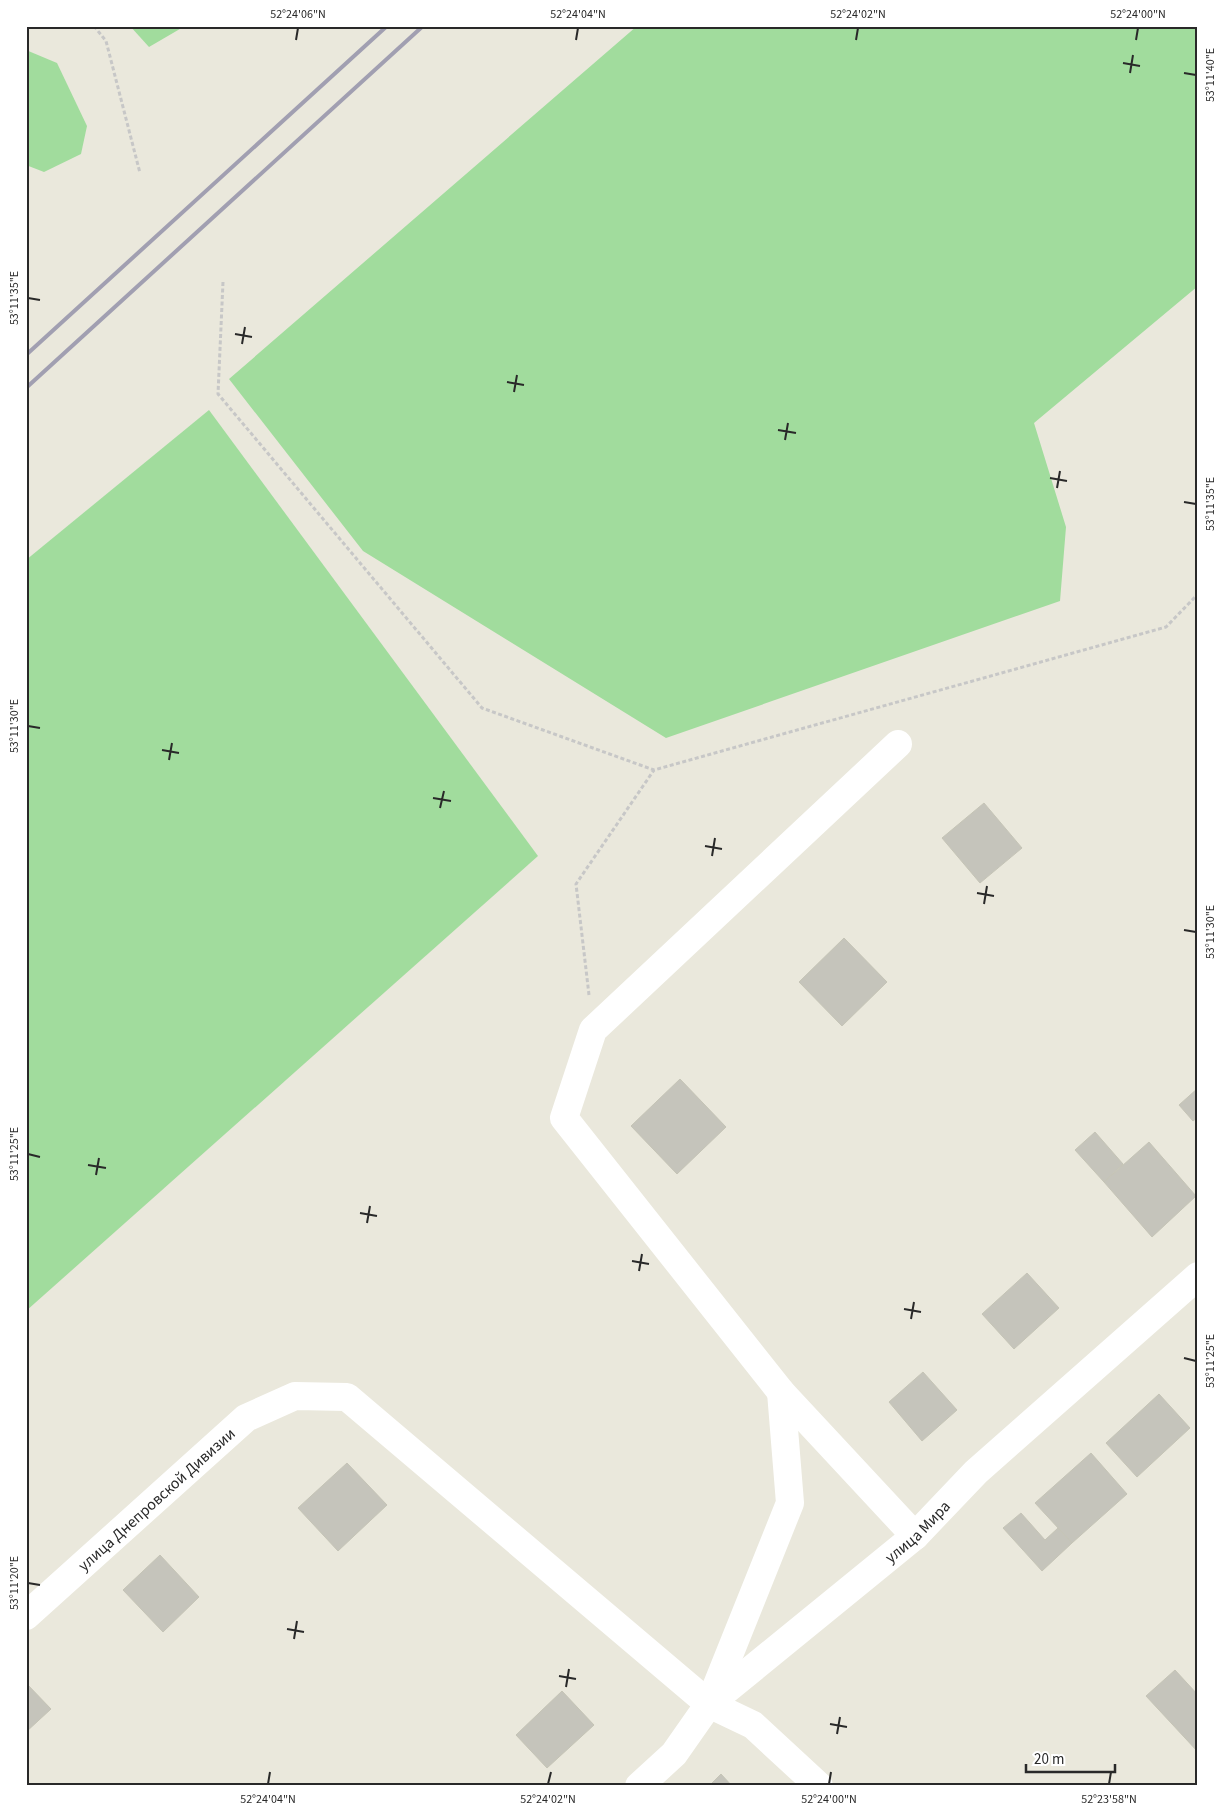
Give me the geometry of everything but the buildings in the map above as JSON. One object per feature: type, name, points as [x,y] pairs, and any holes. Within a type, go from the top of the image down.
[{"type":"street","points":[[898,744],[594,1030],[564,1118],[781,1392],[915,1536]]},
{"type":"street","name":"улица Мира","points":[[639,1786],[674,1754],[709,1704],[915,1536],[976,1472],[1198,1276]]},
{"type":"street","points":[[781,1392],[790,1503],[709,1704],[753,1725],[819,1786]]},
{"type":"street","name":"улица Днепровской Дивизии","points":[[26,1616],[246,1418],[294,1396],[347,1397],[709,1704]]},
{"type":"path","points":[[94,26],[106,42],[140,173]]},
{"type":"path","points":[[223,282],[218,394],[482,708],[654,770],[1166,627],[1198,594]]},
{"type":"path","points":[[594,1030],[576,884],[654,770]]},
{"type":"green space","points":[[130,26],[185,26],[149,47]]},
{"type":"green space","points":[[637,26],[1198,26],[1198,286],[1034,423],[1066,527],[1060,601],[666,738],[363,551],[229,379]]},
{"type":"green space","points":[[26,50],[57,63],[87,126],[81,154],[44,172],[26,165]]},
{"type":"green space","points":[[209,410],[538,856],[26,1311],[26,560]]},
{"type":"railway","points":[[26,355],[387,26]]},
{"type":"railway","points":[[26,388],[423,26]]}]
